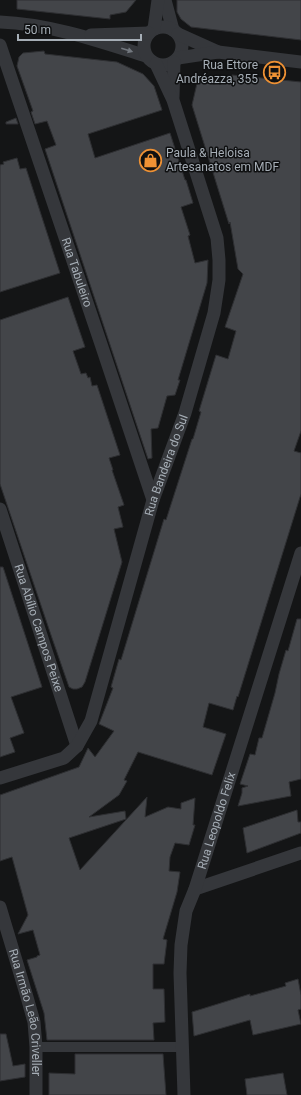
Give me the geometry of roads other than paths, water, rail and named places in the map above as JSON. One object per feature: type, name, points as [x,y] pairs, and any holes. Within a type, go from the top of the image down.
[{"type":"street","points":[[152,31],[158,0]]},
{"type":"street","points":[[165,0],[175,32],[181,39],[181,52],[176,60]]},
{"type":"street","points":[[0,22],[18,23],[81,35],[162,65],[168,65],[176,60],[218,52],[301,62]]},
{"type":"street","points":[[151,60],[144,50],[144,44],[146,38],[152,31],[160,27],[167,27],[218,52]]},
{"type":"street","points":[[81,35],[152,31]]},
{"type":"street","name":"Rua Tabuleiro","points":[[0,45],[153,500]]},
{"type":"street","name":"Rua Bandeira do Sul","points":[[0,778],[64,758],[77,746],[91,721],[153,500],[185,413],[214,312],[219,280],[217,238],[173,100],[151,60]]},
{"type":"street","name":"Rua Bandeira do Sul","points":[[173,100],[176,60]]},
{"type":"street","name":"Rua Abílio Campos Peixe","points":[[0,509],[77,746]]},
{"type":"street","name":"Rua Leopoldo Felix","points":[[184,1095],[180,973],[181,945],[186,911],[195,889],[301,553]]},
{"type":"street","points":[[195,889],[301,852]]},
{"type":"street","name":"Rua Irmão Leão Criveller","points":[[0,907],[34,1022],[36,1047],[36,1095]]},
{"type":"street","points":[[36,1047],[183,1047]]},
{"type":"place","name":"Rua Ettore Andréazza, 355","points":[[274,72]]},
{"type":"place","name":"Paula & Heloisa Artesanatos em MDF","points":[[150,160]]}]
